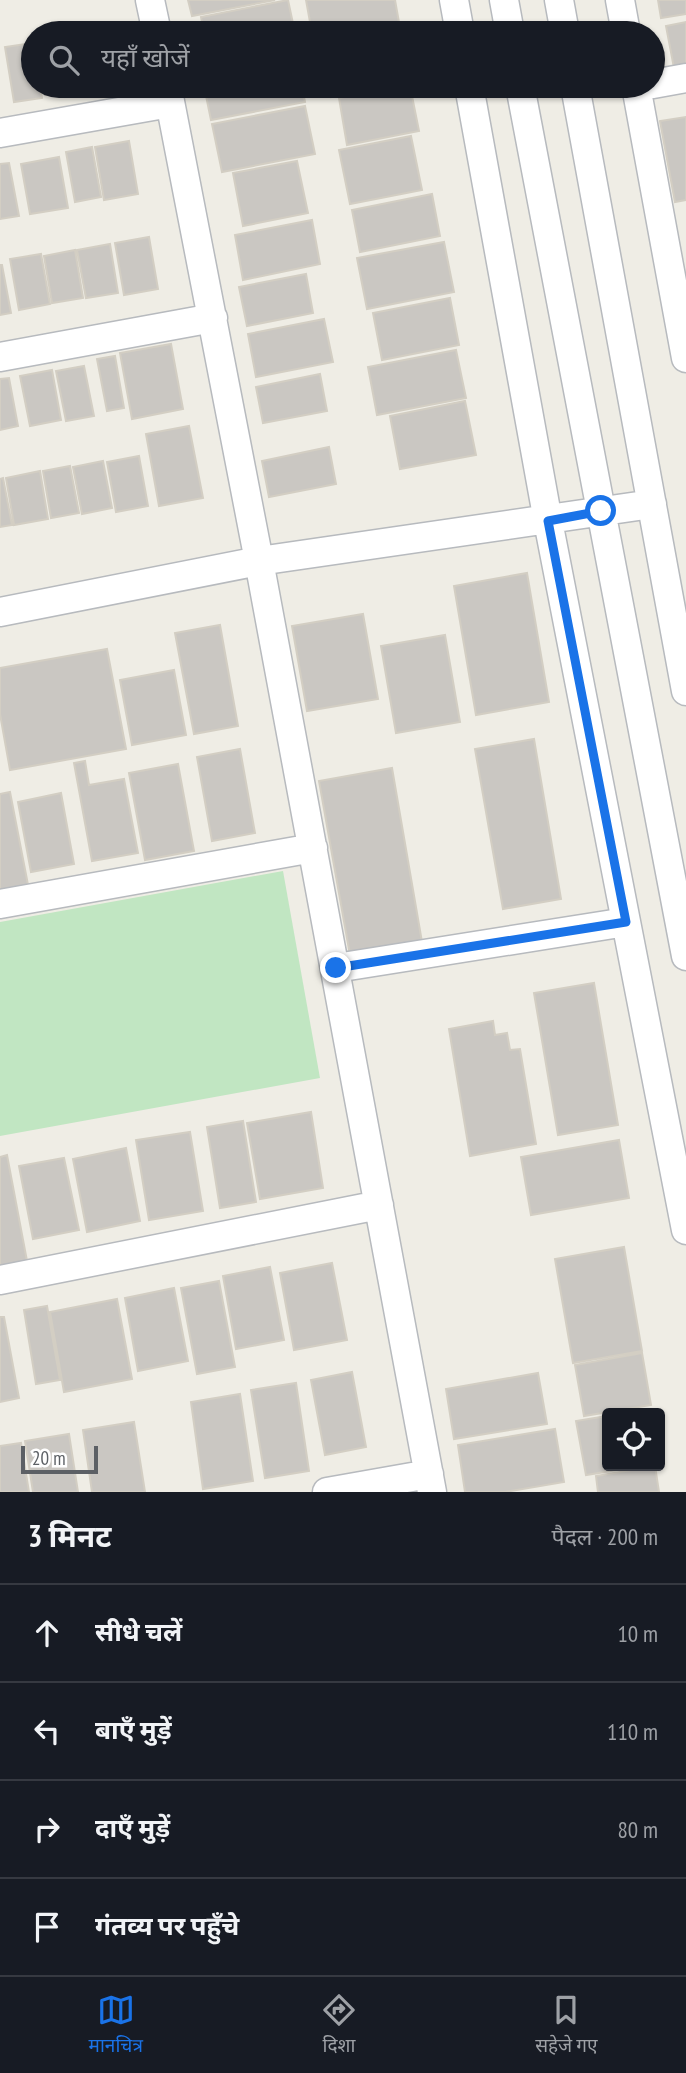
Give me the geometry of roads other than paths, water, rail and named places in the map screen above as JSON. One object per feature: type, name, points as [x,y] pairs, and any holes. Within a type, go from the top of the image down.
[{"type":"street","points":[[150,0],[154,21]]},
{"type":"street","points":[[454,0],[458,21]]},
{"type":"street","points":[[504,0],[508,21]]},
{"type":"street","points":[[559,0],[563,21]]},
{"type":"street","points":[[620,0],[624,21]]},
{"type":"street","points":[[665,82],[686,78]]},
{"type":"street","points":[[0,133],[152,98]]},
{"type":"street","points":[[170,98],[431,1483],[327,1492]]},
{"type":"street","points":[[471,98],[548,521],[686,1230]]},
{"type":"street","points":[[522,98],[683,925],[686,956]]},
{"type":"street","points":[[577,98],[686,691]]},
{"type":"street","points":[[644,98],[682,316],[686,358]]},
{"type":"street","points":[[0,357],[212,318]]},
{"type":"street","points":[[0,612],[259,561],[652,504]]},
{"type":"street","points":[[0,904],[313,848]]},
{"type":"street","points":[[336,968],[626,922]]},
{"type":"street","points":[[0,1280],[379,1205]]}]
